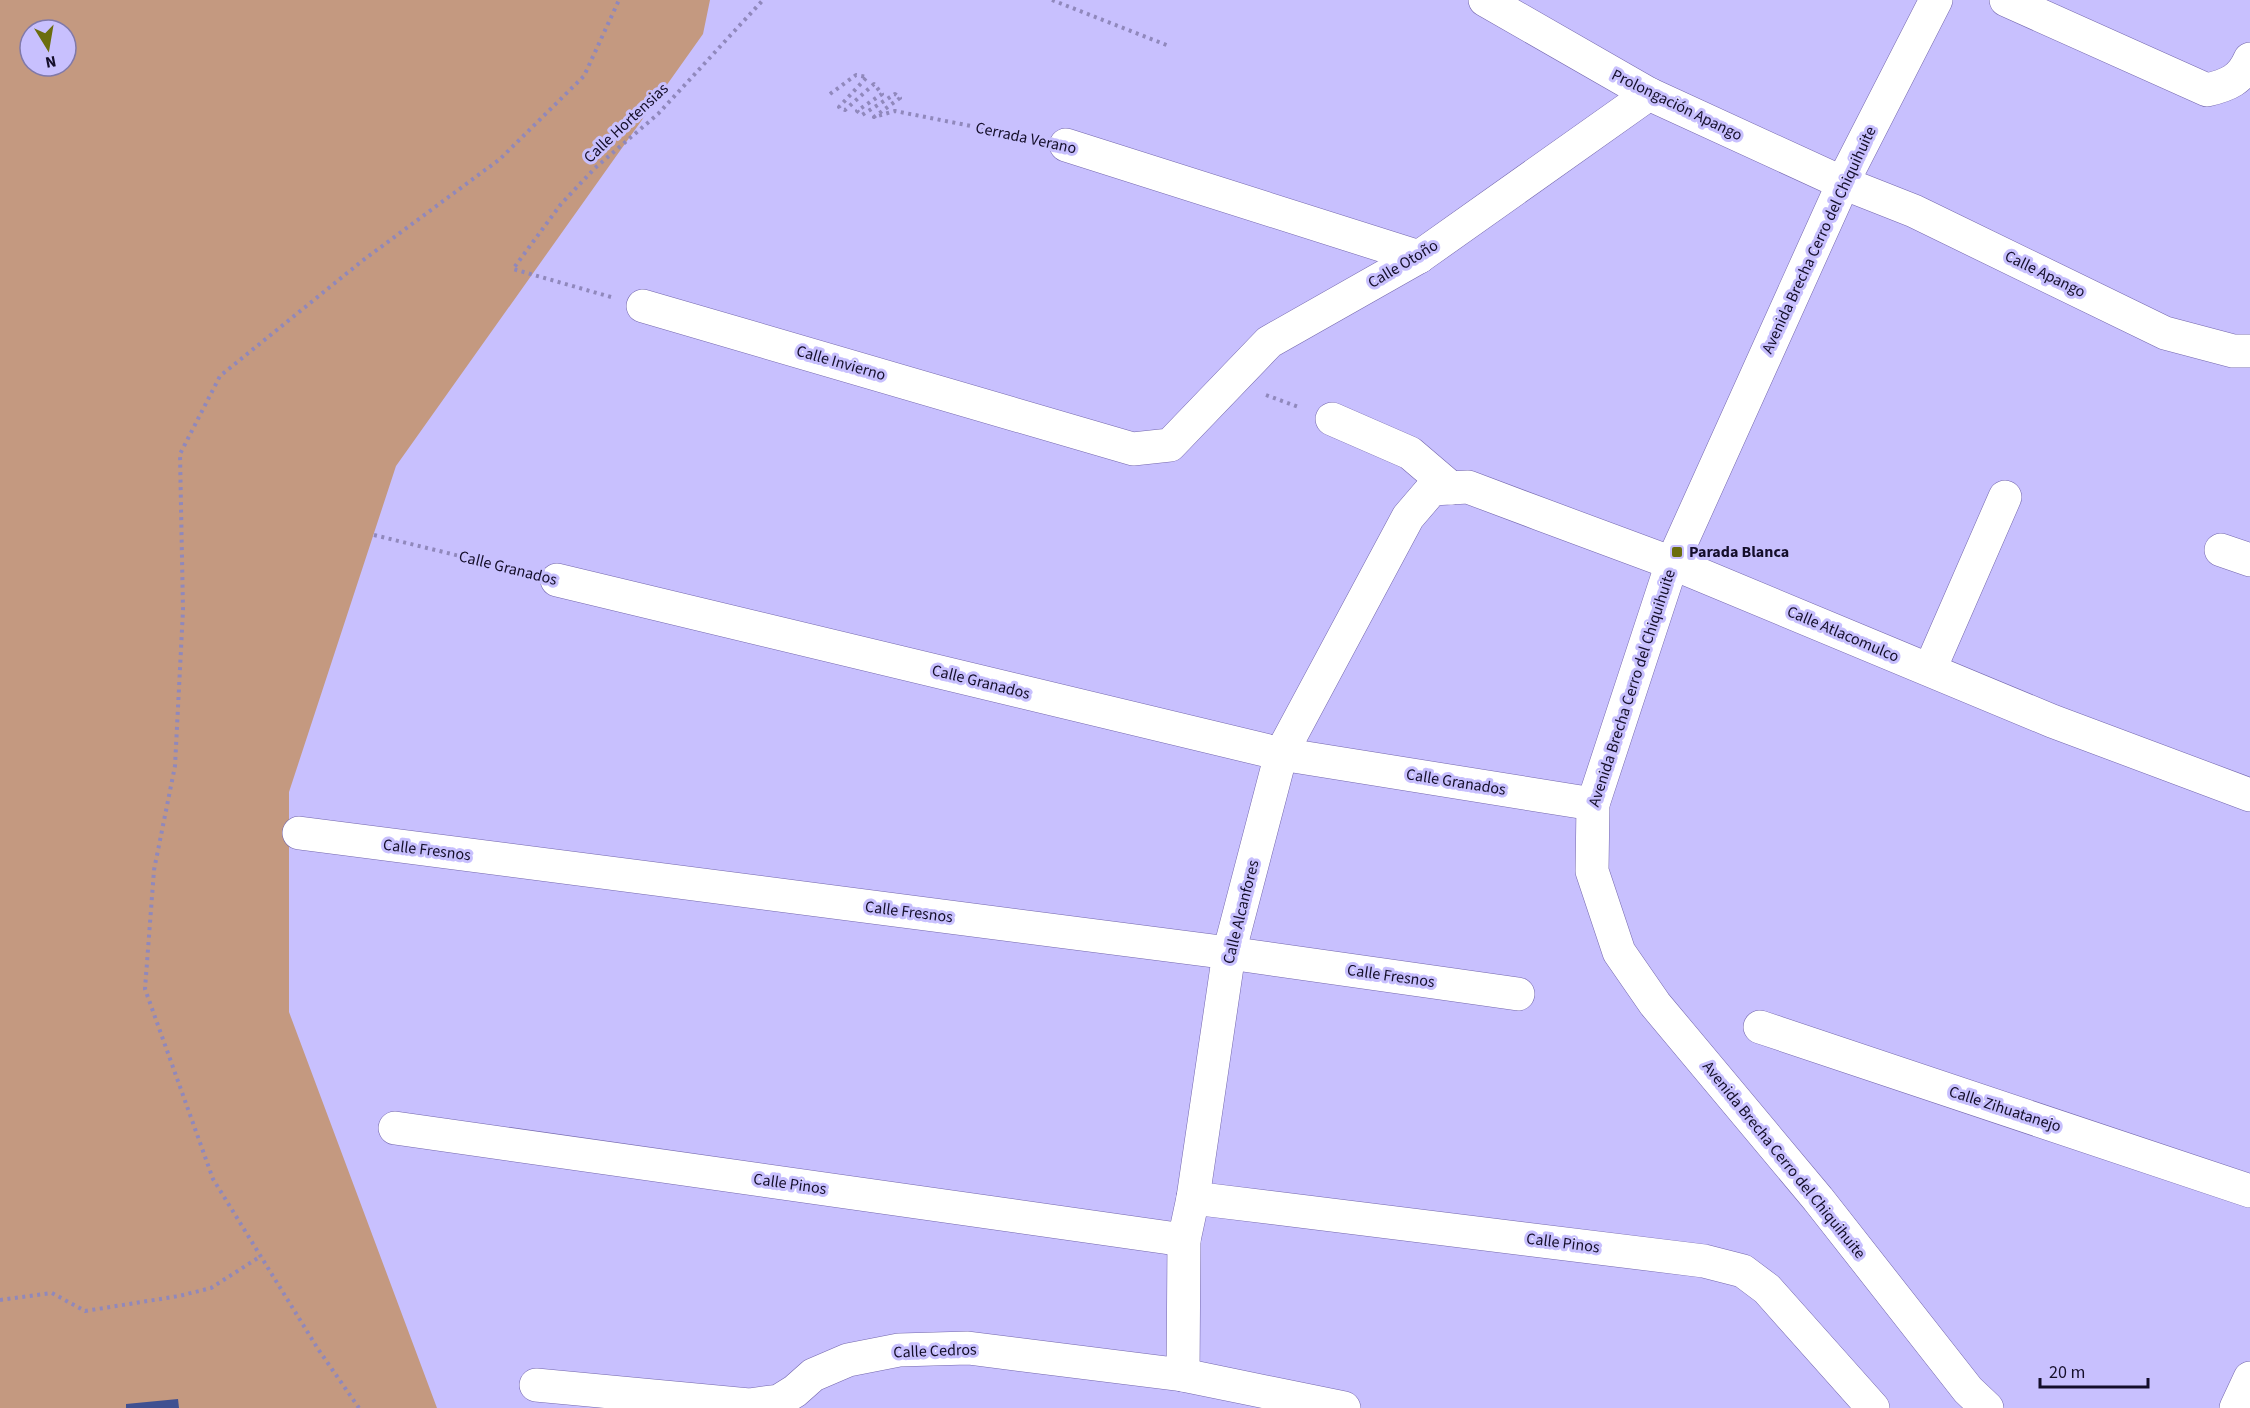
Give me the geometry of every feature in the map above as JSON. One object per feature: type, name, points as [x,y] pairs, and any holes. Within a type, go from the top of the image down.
[{"type":"street","name":"Prolongación Apango","points":[[1485,0],[1649,94],[1843,183]]},
{"type":"street","name":"Avenida Brecha Cerro del Chiquihuite","points":[[1936,0],[1843,183],[1672,563],[1593,804],[1592,871],[1619,952],[1655,1004],[1818,1199],[1968,1390],[1987,1408]]},
{"type":"street","points":[[2006,0],[2207,90],[2230,85],[2247,67],[2250,59]]},
{"type":"street","name":"Calle Otoño","points":[[1170,445],[1269,342],[1419,257],[1649,94]]},
{"type":"street","name":"Cerrada Verano","points":[[1066,145],[1419,257]]},
{"type":"street","name":"Calle Apango","points":[[1843,183],[1914,211],[2165,333],[2233,351],[2250,351]]},
{"type":"street","name":"Calle Invierno","points":[[643,306],[1133,449],[1170,445]]},
{"type":"street","points":[[1332,418],[1410,453],[1442,488]]},
{"type":"street","name":"Calle Atlacomulco","points":[[1442,488],[1468,487],[1672,563],[2052,721],[2250,795]]},
{"type":"street","name":"Calle Alcanfores","points":[[1183,1375],[1184,1240],[1193,1198],[1229,953],[1281,754],[1408,517],[1442,488]]},
{"type":"street","points":[[1930,669],[2005,497]]},
{"type":"street","name":"Calle Granados","points":[[556,580],[1281,754],[1593,804]]},
{"type":"street","name":"Calle Fresnos","points":[[299,833],[1229,953],[1518,994]]},
{"type":"street","name":"Calle Zihuatanejo","points":[[1760,1027],[2250,1191]]},
{"type":"street","name":"Calle Pinos","points":[[395,1128],[1184,1240]]},
{"type":"street","name":"Calle Pinos","points":[[1193,1198],[1704,1261],[1743,1271],[1767,1289],[1873,1408]]},
{"type":"street","name":"Calle Cedros","points":[[536,1385],[749,1405],[779,1401],[813,1375],[848,1360],[899,1350],[968,1348],[1183,1375],[1344,1408]]},
{"type":"street","points":[[2236,1408],[2250,1378]]},
{"type":"path","points":[[359,1408],[318,1349],[213,1179],[145,989],[154,870],[175,766],[183,610],[180,454],[220,376],[362,261],[500,159],[584,76],[619,0]]},
{"type":"path","name":"Calle Hortensias","points":[[643,306],[513,269],[561,204],[595,168],[658,114],[763,0]]},
{"type":"path","points":[[1052,0],[1168,46]]},
{"type":"path","name":"Cerrada Verano","points":[[830,94],[856,75],[867,77],[839,107],[844,110],[874,84],[882,94],[857,111],[862,115],[895,94],[900,98],[874,117],[895,111],[1066,145]]},
{"type":"path","points":[[1231,382],[1332,418]]},
{"type":"path","name":"Calle Granados","points":[[374,535],[556,580]]},
{"type":"path","points":[[0,1300],[52,1293],[85,1311],[179,1296],[211,1288],[261,1256]]},
{"type":"shaded area","points":[[0,0],[710,0],[703,34],[396,466],[289,792],[289,1012],[437,1408],[0,1408]]},
{"type":"building","points":[[178,1399],[179,1408],[126,1408],[126,1404]]},
{"type":"place","name":"Parada Blanca","points":[[1677,552]]}]
